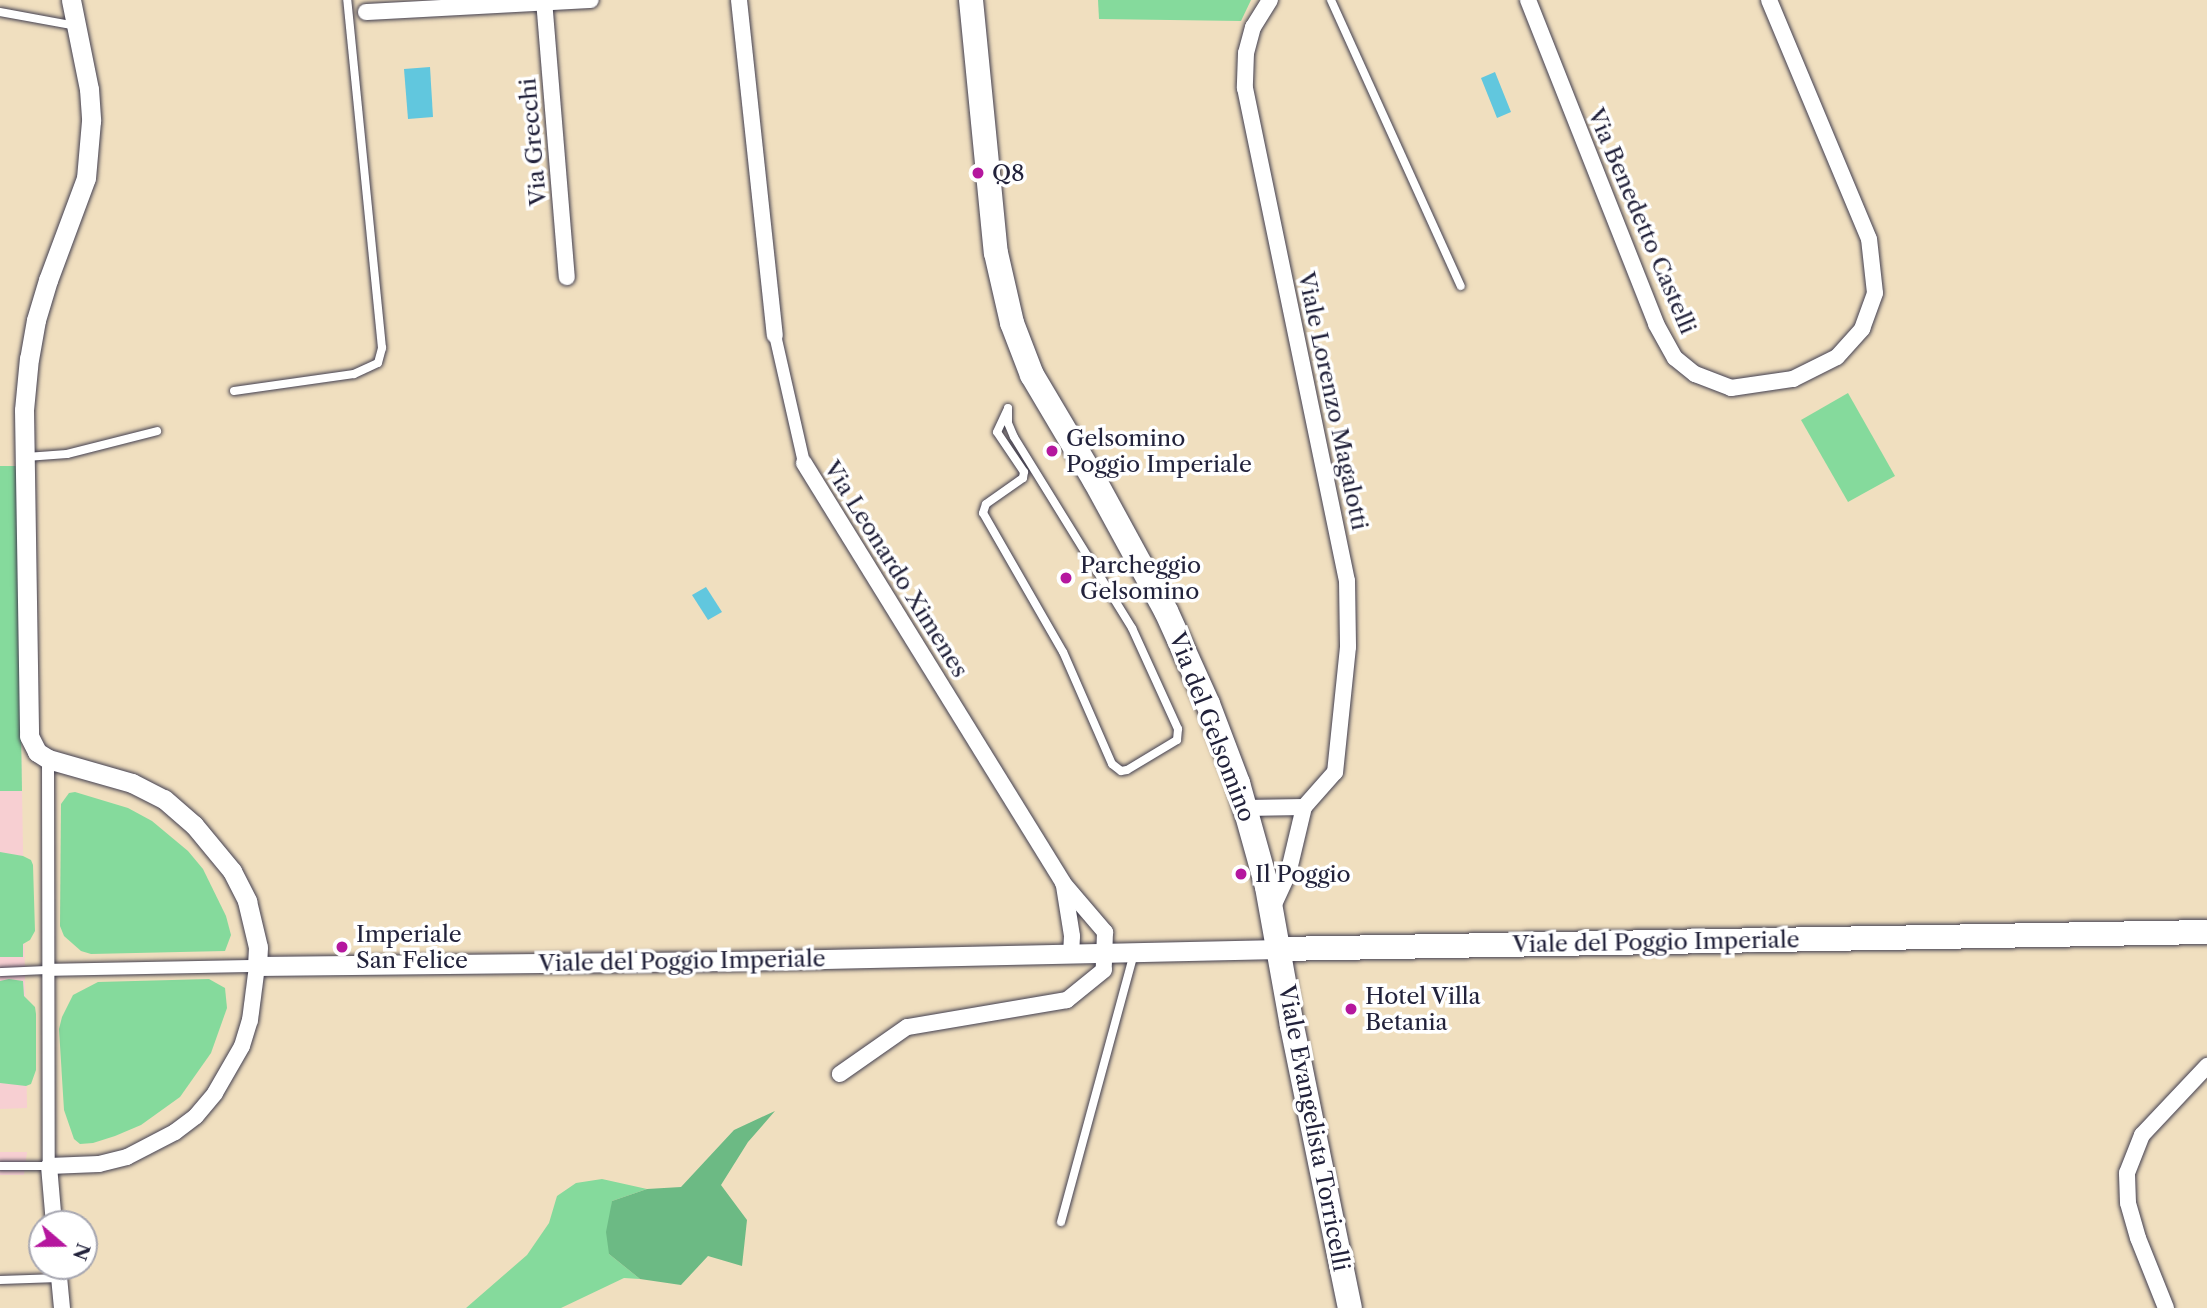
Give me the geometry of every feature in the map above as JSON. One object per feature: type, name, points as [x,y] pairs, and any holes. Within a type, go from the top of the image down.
[{"type":"main road","name":"Via del Gelsomino","points":[[971,0],[996,253],[1012,323],[1032,375],[1101,492],[1166,611],[1208,704],[1245,808],[1279,948]]},
{"type":"main road","name":"Viale del Poggio Imperiale","points":[[1279,948],[2207,932]]},
{"type":"main road","name":"Viale Evangelista Torricelli","points":[[1279,948],[1350,1308]]},
{"type":"street","points":[[49,1166],[99,1164],[127,1157],[175,1132],[196,1116],[215,1093],[242,1046],[250,1020],[258,947],[247,901],[232,871],[194,825],[164,799],[132,783],[48,759],[37,752],[30,736],[24,410],[36,320],[86,178],[91,121],[89,89],[73,0]]},
{"type":"street","points":[[366,12],[591,0]]},
{"type":"street","name":"Via Leonardo Ximenes","points":[[739,0],[775,335],[804,463],[1063,883],[1105,932],[1106,953]]},
{"type":"street","name":"Viale Lorenzo Magalotti","points":[[1270,0],[1253,27],[1249,40],[1245,88],[1347,581],[1348,647],[1338,758],[1330,780],[1304,807]]},
{"type":"street","name":"Via Benedetto Castelli","points":[[1528,2],[1656,324],[1675,358],[1695,374],[1731,388],[1793,379],[1837,357],[1862,329],[1875,293],[1869,239],[1769,0]]},
{"type":"street","name":"Via Grecchi","points":[[544,1],[567,277]]},
{"type":"street","points":[[48,759],[49,1166],[53,1210]]},
{"type":"street","points":[[1245,808],[1304,807],[1289,874],[1270,912]]},
{"type":"street","name":"Via Leonardo Ximenes","points":[[1063,883],[1072,931],[1071,954]]},
{"type":"street","name":"Viale del Poggio Imperiale","points":[[257,966],[1071,954],[1135,950],[1279,948]]},
{"type":"street","points":[[841,1074],[907,1027],[1067,1000],[1104,970],[1106,953]]},
{"type":"street","points":[[48,971],[257,966]]},
{"type":"street","points":[[2166,1308],[2131,1215],[2126,1189],[2127,1173],[2142,1135],[2207,1066]]},
{"type":"street","points":[[60,1280],[62,1308]]},
{"type":"lane","points":[[234,391],[354,374],[378,363],[382,348],[347,0]]},
{"type":"lane","points":[[1331,0],[1461,286]]},
{"type":"lane","points":[[0,12],[76,26]]},
{"type":"lane","points":[[1008,408],[1008,423],[1014,437],[1132,628],[1178,729],[1177,740],[1128,769],[1121,771],[1112,764],[1063,652],[983,513],[986,505],[1023,478],[1024,472],[997,432],[1008,408]]},
{"type":"lane","points":[[26,457],[67,454],[158,431]]},
{"type":"lane","points":[[1061,1222],[1135,950]]},
{"type":"lane","points":[[0,972],[48,971]]},
{"type":"lane","points":[[0,1166],[49,1166]]},
{"type":"lane","points":[[0,1280],[28,1276]]},
{"type":"shaded area","points":[[0,466],[17,466],[27,1108],[0,1109]]},
{"type":"shaded area","points":[[0,1152],[27,1152],[24,1175],[0,1175]]},
{"type":"green space","points":[[1098,0],[1251,0],[1241,21],[1099,19]]},
{"type":"green space","points":[[1848,393],[1895,476],[1848,502],[1801,420]]},
{"type":"green space","points":[[0,466],[17,466],[22,791],[0,791]]},
{"type":"green space","points":[[75,792],[128,808],[152,821],[188,851],[203,869],[226,916],[231,935],[225,951],[91,954],[81,951],[64,936],[60,926],[61,804],[69,793]]},
{"type":"green space","points":[[0,852],[23,856],[31,860],[33,865],[35,931],[30,940],[23,944],[23,957],[0,957]]},
{"type":"green space","points":[[209,979],[225,988],[227,1008],[211,1053],[180,1097],[141,1125],[93,1143],[80,1144],[74,1139],[64,1110],[59,1029],[73,995],[98,982]]},
{"type":"green space","points":[[0,981],[23,981],[24,996],[35,1007],[36,1070],[31,1084],[26,1086],[0,1083]]},
{"type":"green space","points":[[775,1111],[748,1142],[721,1185],[747,1220],[742,1266],[708,1256],[681,1285],[640,1279],[609,1254],[606,1232],[612,1201],[647,1189],[681,1187],[734,1130]]},
{"type":"green space","points":[[602,1179],[647,1189],[612,1201],[609,1254],[640,1279],[624,1278],[561,1308],[466,1308],[527,1255],[549,1223],[557,1196],[576,1183]]},
{"type":"water","points":[[430,67],[433,117],[408,119],[404,69]]},
{"type":"water","points":[[1495,72],[1511,112],[1497,118],[1481,78]]},
{"type":"water","points":[[706,587],[722,612],[708,620],[692,595]]},
{"type":"place","name":"Q8","points":[[978,173]]},
{"type":"place","name":"Gelsomino Poggio Imperiale","points":[[1052,451]]},
{"type":"place","name":"Parcheggio Gelsomino","points":[[1066,578]]},
{"type":"place","name":"Il Poggio","points":[[1241,874]]},
{"type":"place","name":"Imperiale San Felice","points":[[342,947]]},
{"type":"place","name":"Hotel Villa Betania","points":[[1351,1009]]}]
